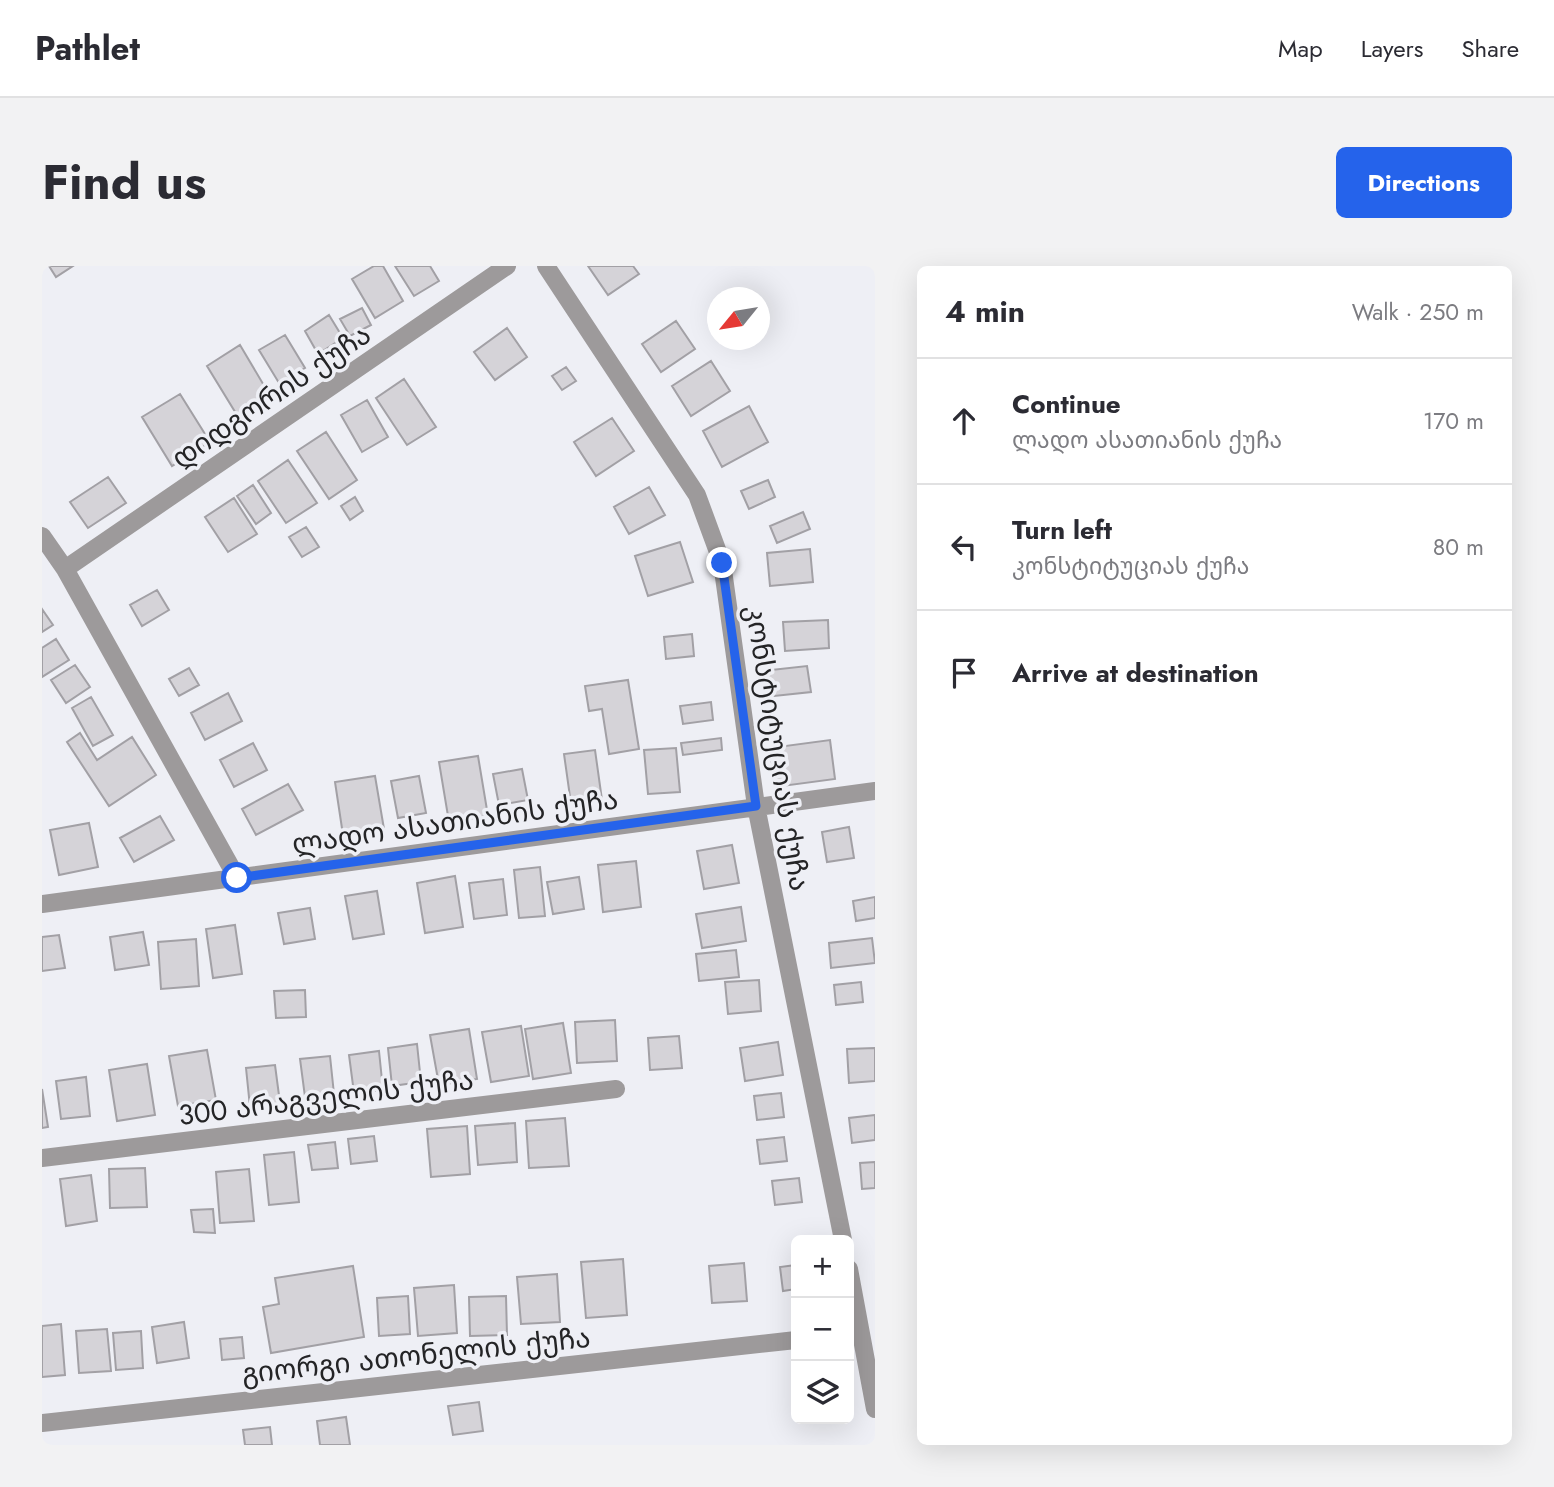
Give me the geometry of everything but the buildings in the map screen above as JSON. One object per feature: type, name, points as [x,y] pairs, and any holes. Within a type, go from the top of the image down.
[{"type":"street","name":"დიდგორის ქუჩა","points":[[65,569],[507,266]]},
{"type":"street","name":"კონსტიტუციას ქუჩა","points":[[546,266],[697,495],[722,563],[756,806],[842,1235]]},
{"type":"street","points":[[42,536],[65,569],[237,878]]},
{"type":"street","name":"ლადო ასათიანის ქუჩა","points":[[42,904],[875,791]]},
{"type":"street","name":"300 არაგველის ქუჩა","points":[[42,1158],[616,1089]]},
{"type":"street","points":[[852,1298],[855,1333],[875,1409]]},
{"type":"street","name":"გიორგი ათონელის ქუჩა","points":[[42,1423],[791,1341]]},
{"type":"route","points":[[237,878],[756,806],[722,563]]}]
